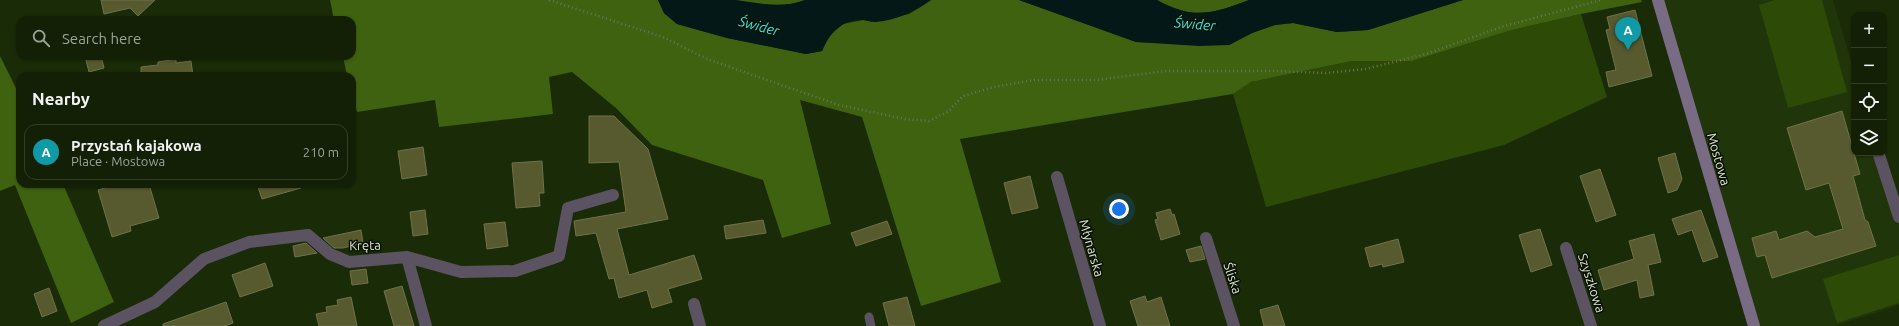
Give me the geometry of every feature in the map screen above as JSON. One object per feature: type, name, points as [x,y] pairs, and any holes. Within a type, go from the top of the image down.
[{"type":"street","name":"Mostowa","points":[[1658,0],[1754,326]]},
{"type":"street","points":[[1879,156],[1899,217]]},
{"type":"street","name":"Młynarska","points":[[1057,177],[1100,326]]},
{"type":"street","name":"Kręta","points":[[104,326],[155,302],[204,259],[249,242],[308,235],[330,254],[349,262],[408,257],[461,272],[515,271],[559,256],[568,208],[613,195]]},
{"type":"street","name":"Śliska","points":[[1206,238],[1234,326]]},
{"type":"street","name":"Szyszkowa","points":[[1566,248],[1591,326]]},
{"type":"street","points":[[408,257],[426,326]]},
{"type":"street","points":[[694,304],[700,326]]},
{"type":"lane","points":[[869,317],[871,326]]},
{"type":"path","points":[[549,0],[663,37],[707,59],[839,105],[905,119],[928,121],[949,111],[963,96],[994,86],[1034,80],[1096,80],[1165,71],[1276,71],[1326,73],[1366,69],[1426,54],[1501,27],[1601,0]]},
{"type":"shaded area","points":[[330,0],[658,0],[664,13],[677,24],[727,38],[806,54],[822,51],[829,36],[843,24],[863,20],[875,22],[909,14],[931,0],[1019,0],[1136,42],[1229,45],[1252,33],[1275,25],[1293,23],[1337,32],[1368,30],[1463,0],[1641,0],[1642,2],[1512,30],[1412,61],[1352,61],[1251,82],[1233,94],[960,139],[1001,282],[921,306],[862,117],[800,100],[831,224],[782,238],[763,180],[652,145],[616,108],[572,72],[549,77],[553,114],[439,127],[435,100],[357,112],[356,72],[346,72],[344,60],[356,60],[356,16],[333,16]]},
{"type":"shaded area","points":[[734,0],[805,0],[797,3],[770,5]]},
{"type":"shaded area","points":[[1157,0],[1249,0],[1224,9],[1203,13],[1181,10]]},
{"type":"shaded area","points":[[1658,0],[1833,0],[1851,61],[1851,156],[1880,156],[1899,217],[1899,305],[1835,326],[1754,326]]},
{"type":"shaded area","points":[[1775,0],[1822,0],[1847,92],[1788,108],[1759,5]]},
{"type":"shaded area","points":[[1581,14],[1607,97],[1504,145],[1266,207],[1233,94],[1251,82],[1352,61],[1412,61],[1512,30]]},
{"type":"shaded area","points":[[0,56],[16,88],[16,187],[15,185],[0,191]]},
{"type":"shaded area","points":[[16,188],[65,188],[114,302],[71,323]]},
{"type":"shaded area","points":[[1899,255],[1899,303],[1837,323],[1823,279]]},
{"type":"water","name":"Świder","points":[[658,0],[735,0],[779,5],[796,3],[805,0],[931,0],[912,12],[891,19],[876,22],[856,20],[843,24],[829,38],[822,51],[806,54],[727,38],[677,24],[664,13]]},
{"type":"water","name":"Świder","points":[[1019,0],[1157,0],[1181,10],[1203,13],[1224,9],[1249,0],[1463,0],[1368,30],[1337,32],[1293,23],[1275,25],[1252,33],[1229,45],[1199,46],[1136,42]]},
{"type":"building","points":[[101,0],[155,0],[138,16],[130,8],[104,14]]},
{"type":"building","points":[[1635,10],[1652,76],[1609,87],[1606,72],[1616,70],[1606,30],[1610,29],[1607,17]]},
{"type":"building","points":[[86,60],[102,60],[104,68],[89,72]]},
{"type":"building","points":[[170,60],[176,60],[176,63],[191,61],[192,72],[141,72],[141,67],[158,65],[158,62]]},
{"type":"building","points":[[1842,111],[1851,142],[1851,156],[1855,156],[1860,174],[1853,176],[1865,220],[1868,222],[1876,246],[1772,278],[1765,255],[1757,257],[1752,238],[1776,231],[1779,240],[1807,231],[1815,237],[1843,229],[1829,183],[1806,190],[1787,128]]},
{"type":"building","points":[[589,116],[614,116],[648,149],[668,219],[617,229],[629,275],[694,255],[702,279],[668,289],[672,302],[652,308],[647,290],[619,298],[614,278],[609,279],[596,233],[576,236],[574,221],[626,212],[619,162],[589,163]]},
{"type":"building","points":[[423,147],[427,175],[402,179],[398,151]]},
{"type":"building","points":[[1675,153],[1682,179],[1677,190],[1668,193],[1658,158]]},
{"type":"building","points":[[542,161],[544,193],[539,193],[540,206],[516,208],[512,163]]},
{"type":"building","points":[[1600,169],[1616,215],[1596,222],[1580,176]]},
{"type":"building","points":[[1030,176],[1038,208],[1012,214],[1004,183]]},
{"type":"building","points":[[104,188],[150,188],[159,218],[130,226],[131,231],[112,237],[98,190]]},
{"type":"building","points":[[258,188],[301,188],[262,199]]},
{"type":"building","points":[[1170,209],[1172,215],[1174,214],[1180,234],[1161,240],[1155,220],[1158,219],[1156,213]]},
{"type":"building","points":[[425,210],[428,234],[413,236],[410,212]]},
{"type":"building","points":[[1701,210],[1718,257],[1703,262],[1692,230],[1678,235],[1672,219]]},
{"type":"building","points":[[763,220],[766,233],[726,239],[724,226]]},
{"type":"building","points":[[887,221],[892,234],[856,246],[851,233]]},
{"type":"building","points":[[505,222],[508,246],[487,249],[484,224]]},
{"type":"building","points":[[1540,229],[1552,265],[1531,272],[1519,235]]},
{"type":"building","points":[[361,230],[363,243],[343,248],[334,248],[323,238]]},
{"type":"building","points":[[1654,234],[1661,262],[1648,265],[1654,295],[1640,298],[1637,280],[1604,290],[1598,270],[1634,259],[1629,241]]},
{"type":"building","points":[[1398,239],[1404,262],[1383,267],[1382,264],[1370,267],[1365,248]]},
{"type":"building","points":[[306,243],[317,253],[295,257],[293,246]]},
{"type":"building","points":[[1201,246],[1205,259],[1190,262],[1186,250]]},
{"type":"building","points":[[265,263],[273,286],[240,297],[232,275]]},
{"type":"building","points":[[366,269],[368,283],[352,285],[350,271]]},
{"type":"building","points":[[402,286],[414,326],[394,326],[384,291]]},
{"type":"building","points":[[49,288],[57,311],[42,317],[34,294]]},
{"type":"building","points":[[1145,296],[1147,302],[1161,297],[1170,326],[1138,326],[1130,301]]},
{"type":"building","points":[[351,297],[357,326],[319,326],[316,314],[327,312],[326,307],[338,305],[337,300]]},
{"type":"building","points":[[907,297],[915,326],[889,326],[883,303]]},
{"type":"building","points":[[226,302],[233,323],[225,326],[163,326],[163,324]]},
{"type":"building","points":[[1278,305],[1285,326],[1264,326],[1260,310]]},
{"type":"place","name":"Przystań kajakowa","points":[[1628,50]]}]
